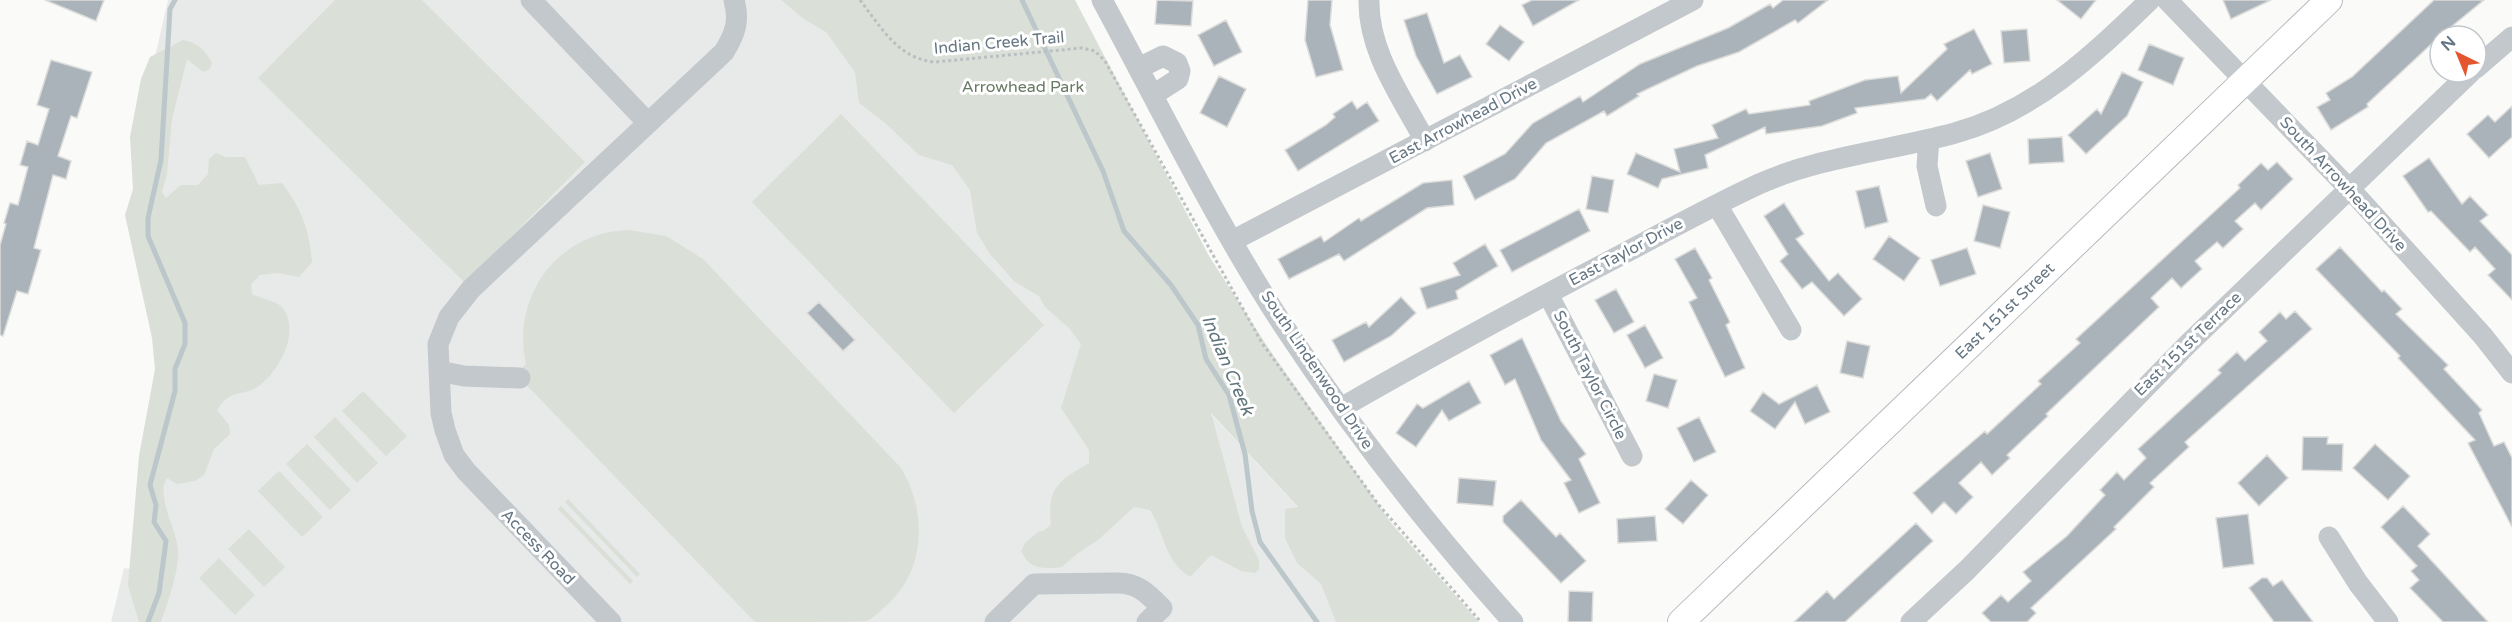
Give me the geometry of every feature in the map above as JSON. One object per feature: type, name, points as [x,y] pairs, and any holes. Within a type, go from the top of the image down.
[{"type":"main road","name":"East 151st Street","points":[[1682,622],[2329,0]]},
{"type":"street","points":[[531,0],[648,123]]},
{"type":"street","name":"Access Road","points":[[611,622],[466,471],[454,455],[444,430],[438,344],[449,317],[471,289],[724,52],[735,34],[738,13],[734,0]]},
{"type":"street","name":"South Lindenwood Drive","points":[[1102,0],[1232,242],[1283,324],[1403,494],[1513,622]]},
{"type":"street","points":[[1370,0],[1369,19],[1374,41],[1425,141]]},
{"type":"street","name":"East Arrowhead Drive","points":[[1232,242],[1693,0]]},
{"type":"street","name":"East Taylor Drive","points":[[1341,408],[1548,294],[1760,184],[1799,169],[1865,151],[1956,133],[2004,114],[2058,84],[2150,0]]},
{"type":"street","name":"South Arrowhead Drive","points":[[2167,0],[2349,189],[2483,336],[2512,373]]},
{"type":"street","points":[[2488,58],[2512,37]]},
{"type":"street","points":[[1139,68],[1163,56],[1177,63],[1180,71],[1178,79],[1153,95]]},
{"type":"street","name":"East 151st Terrace","points":[[1911,622],[2008,528],[2124,406],[2458,84]]},
{"type":"street","points":[[1929,139],[1927,166],[1936,206]]},
{"type":"street","points":[[1717,205],[1791,330]]},
{"type":"street","name":"South Taylor Circle","points":[[1548,294],[1632,456]]},
{"type":"street","points":[[439,371],[464,376],[520,378]]},
{"type":"street","points":[[2329,537],[2358,583],[2388,622]]},
{"type":"street","points":[[995,622],[1034,584],[1118,583],[1130,583],[1143,589],[1162,608],[1147,622]]},
{"type":"path","name":"Indian Creek Trail","points":[[860,0],[896,46],[910,56],[935,62],[1063,48],[1083,48],[1095,51]]},
{"type":"shaded area","points":[[168,0],[828,0],[1404,622],[111,622],[124,568],[137,570],[166,336],[135,145]]},
{"type":"green space","points":[[335,0],[422,0],[585,162],[465,283],[258,78]]},
{"type":"green space","name":"Arrowhead Park","points":[[781,0],[1075,0],[1209,256],[1269,349],[1392,524],[1479,622],[1336,622],[1321,584],[1297,563],[1285,538],[1285,509],[1298,507],[1211,413],[1242,527],[1259,560],[1259,569],[1255,573],[1241,571],[1211,555],[1190,577],[1181,570],[1170,555],[1150,510],[1134,507],[1098,540],[1062,567],[1043,568],[1029,562],[1021,551],[1025,543],[1051,524],[1051,501],[1057,486],[1089,463],[1089,450],[1061,408],[1081,344],[1069,328],[1045,307],[1039,296],[1015,282],[990,254],[977,233],[970,190],[952,165],[919,155],[884,122],[859,103],[855,72],[826,32],[804,19]]},
{"type":"green space","points":[[183,40],[200,48],[212,63],[210,69],[203,72],[187,59],[172,119],[167,174],[162,192],[166,198],[181,185],[198,185],[208,174],[209,159],[216,153],[225,157],[245,157],[259,185],[282,183],[289,193],[303,220],[312,262],[299,277],[278,273],[260,275],[251,284],[252,294],[278,304],[287,315],[289,337],[286,349],[267,379],[253,390],[227,398],[217,410],[229,425],[230,434],[214,449],[204,475],[195,481],[177,484],[167,478],[164,485],[165,503],[177,542],[177,566],[161,622],[139,622],[128,585],[139,456],[155,369],[152,338],[125,215],[133,189],[130,137],[141,79],[150,57]]},
{"type":"green space","points":[[841,114],[1044,325],[954,413],[752,202]]},
{"type":"green space","points":[[628,230],[666,236],[703,259],[901,468],[915,502],[918,521],[916,557],[901,590],[872,618],[866,621],[755,622],[516,374],[526,364],[523,339],[526,315],[533,292],[545,272],[561,255],[580,242],[603,234]]},
{"type":"green space","points":[[363,391],[407,436],[386,456],[342,411]]},
{"type":"green space","points":[[335,417],[378,463],[357,483],[314,437]]},
{"type":"green space","points":[[307,444],[351,490],[330,510],[286,464]]},
{"type":"green space","points":[[279,471],[323,517],[302,537],[258,491]]},
{"type":"green space","points":[[568,499],[640,574],[637,577],[565,502]]},
{"type":"green space","points":[[561,506],[633,581],[630,584],[558,509]]},
{"type":"green space","points":[[249,529],[285,567],[264,587],[228,549]]},
{"type":"green space","points":[[219,558],[255,595],[235,615],[199,578]]},
{"type":"building","points":[[45,0],[104,0],[96,21]]},
{"type":"building","points":[[1157,0],[1193,1],[1191,26],[1155,24]]},
{"type":"building","points":[[1308,0],[1332,0],[1330,25],[1343,70],[1316,77],[1305,40]]},
{"type":"building","points":[[1532,0],[1579,0],[1533,26],[1522,5]]},
{"type":"building","points":[[1783,0],[1828,0],[1798,23],[1795,20],[1739,52],[1697,66],[1637,94],[1639,96],[1607,116],[1604,111],[1546,143],[1515,179],[1475,200],[1463,176],[1505,154],[1533,123],[1580,96],[1583,102],[1640,64],[1728,28],[1770,4],[1773,8]]},
{"type":"building","points":[[2057,0],[2096,0],[2081,19]]},
{"type":"building","points":[[2223,0],[2271,0],[2231,19]]},
{"type":"building","points":[[2434,0],[2484,0],[2455,24],[2428,24],[2428,47],[2367,104],[2368,107],[2331,130],[2317,107],[2330,100],[2326,93],[2352,77]]},
{"type":"building","points":[[1427,13],[1444,63],[1460,55],[1472,77],[1437,94],[1416,56],[1404,20]]},
{"type":"building","points":[[1226,20],[1242,52],[1214,66],[1198,35]]},
{"type":"building","points":[[1500,25],[1524,42],[1509,61],[1486,44]]},
{"type":"building","points":[[1974,29],[1992,64],[1972,74],[1970,70],[1937,101],[1931,94],[1925,99],[1855,108],[1857,113],[1822,126],[1766,134],[1765,127],[1705,155],[1708,168],[1662,179],[1658,188],[1627,174],[1636,153],[1680,172],[1674,149],[1718,138],[1712,125],[1746,109],[1749,114],[1810,105],[1809,101],[1865,80],[1898,76],[1901,93],[1947,49],[1944,44]]},
{"type":"building","points":[[2027,29],[2030,61],[2004,63],[2001,31]]},
{"type":"building","points":[[2149,44],[2184,58],[2173,85],[2138,70]]},
{"type":"building","points":[[51,60],[92,72],[77,118],[71,116],[58,156],[71,161],[66,179],[53,175],[34,248],[41,250],[28,294],[17,291],[3,336],[0,335],[0,245],[10,203],[18,205],[28,167],[20,165],[27,141],[38,145],[49,109],[37,105]]},
{"type":"building","points":[[2122,72],[2143,82],[2127,116],[2086,154],[2068,135],[2097,109],[2101,114]]},
{"type":"building","points":[[1219,76],[1246,89],[1227,127],[1200,113]]},
{"type":"building","points":[[1352,101],[1357,109],[1367,102],[1379,121],[1298,171],[1285,150],[1326,125],[1335,117],[1333,114]]},
{"type":"building","points":[[2512,106],[2512,137],[2489,158],[2467,134],[2488,115],[2495,122]]},
{"type":"building","points":[[2062,137],[2064,162],[2029,164],[2028,139]]},
{"type":"building","points":[[1990,153],[2002,189],[1978,197],[1966,161]]},
{"type":"building","points":[[2429,158],[2462,204],[2470,196],[2488,215],[2480,221],[2512,255],[2512,300],[2488,275],[2495,269],[2475,247],[2470,252],[2431,211],[2428,212],[2403,176]]},
{"type":"building","points":[[2277,162],[2293,179],[2261,210],[2255,203],[2235,221],[2243,229],[2223,248],[2217,242],[2195,261],[2202,269],[2181,288],[2172,278],[2151,298],[2159,307],[2046,414],[2048,416],[2007,455],[2010,458],[1992,475],[1981,462],[1959,483],[1973,497],[1956,514],[1944,502],[1932,514],[1913,493],[1985,431],[1987,434],[2041,384],[2038,381],[2080,343],[2076,339],[2240,188],[2238,185],[2261,163],[2268,170]]},
{"type":"building","points":[[1592,176],[1614,180],[1608,213],[1586,209]]},
{"type":"building","points":[[1452,180],[1454,205],[1427,208],[1344,261],[1339,254],[1289,279],[1278,259],[1321,236],[1324,242],[1359,218],[1361,221],[1423,183]]},
{"type":"building","points":[[1879,186],[1888,222],[1865,228],[1856,191]]},
{"type":"building","points":[[1784,203],[1804,234],[1796,239],[1829,281],[1838,273],[1862,299],[1844,316],[1812,282],[1802,289],[1780,261],[1788,254],[1764,216]]},
{"type":"building","points":[[1983,205],[2010,212],[2000,248],[1974,241]]},
{"type":"building","points":[[1579,209],[1590,231],[1512,272],[1500,250]]},
{"type":"building","points":[[1889,236],[1920,258],[1904,281],[1873,259]]},
{"type":"building","points":[[1485,244],[1498,266],[1456,291],[1458,299],[1427,309],[1420,288],[1460,275],[1453,263]]},
{"type":"building","points":[[2340,247],[2382,292],[2384,290],[2402,309],[2396,314],[2448,365],[2444,369],[2482,410],[2479,413],[2494,446],[2504,442],[2512,458],[2512,527],[2468,443],[2475,440],[2398,358],[2400,356],[2316,269]]},
{"type":"building","points":[[1695,248],[1712,278],[1709,280],[1730,322],[1726,325],[1745,368],[1725,377],[1689,302],[1697,298],[1675,259]]},
{"type":"building","points":[[1967,248],[1976,274],[1940,286],[1931,260]]},
{"type":"building","points":[[1616,289],[1634,322],[1614,333],[1595,300]]},
{"type":"building","points":[[1401,297],[1416,313],[1391,336],[1344,362],[1332,340],[1366,322],[1369,327]]},
{"type":"building","points":[[819,302],[855,340],[843,351],[807,313]]},
{"type":"building","points":[[2295,311],[2312,329],[2185,442],[2189,447],[2150,483],[2154,487],[2114,527],[2116,529],[2031,608],[2036,613],[2027,622],[1991,622],[1982,613],[2001,595],[2008,602],[2031,581],[2023,572],[2067,536],[2105,495],[2100,490],[2117,472],[2124,480],[2146,458],[2138,449],[2221,373],[2218,370],[2237,352],[2245,361],[2267,341],[2259,332],[2280,312],[2286,319]]},
{"type":"building","points":[[1645,325],[1663,358],[1645,368],[1627,335]]},
{"type":"building","points":[[1522,338],[1561,421],[1586,454],[1579,459],[1600,503],[1579,513],[1564,483],[1571,480],[1541,440],[1515,379],[1505,385],[1490,355]]},
{"type":"building","points":[[1847,341],[1870,346],[1863,378],[1840,373]]},
{"type":"building","points":[[1654,374],[1677,380],[1668,408],[1646,401]]},
{"type":"building","points":[[1469,381],[1481,403],[1449,421],[1442,410],[1416,447],[1396,433],[1417,404],[1423,408]]},
{"type":"building","points":[[1817,385],[1830,412],[1805,424],[1795,402],[1775,429],[1750,411],[1763,392],[1779,404]]},
{"type":"building","points":[[1699,417],[1716,452],[1694,462],[1677,428]]},
{"type":"building","points":[[2303,437],[2328,437],[2327,444],[2343,444],[2342,471],[2302,470]]},
{"type":"building","points":[[2375,444],[2410,476],[2388,500],[2353,468]]},
{"type":"building","points":[[2267,455],[2288,478],[2259,506],[2238,483]]},
{"type":"building","points":[[1459,478],[1496,481],[1493,506],[1457,503]]},
{"type":"building","points":[[1691,480],[1708,495],[1683,524],[1665,509]]},
{"type":"building","points":[[1521,500],[1556,537],[1560,533],[1586,561],[1561,583],[1503,522],[1503,516]]},
{"type":"building","points":[[2403,506],[2430,534],[2418,546],[2488,622],[2443,622],[2410,588],[2419,580],[2411,571],[2417,566],[2381,527]]},
{"type":"building","points":[[2248,514],[2254,564],[2223,568],[2216,518]]},
{"type":"building","points":[[1655,516],[1657,541],[1618,543],[1617,519]]},
{"type":"building","points":[[1916,523],[1933,541],[1845,622],[1794,622],[1827,591],[1834,599]]},
{"type":"building","points":[[2262,578],[2267,578],[2273,586],[2282,580],[2313,622],[2274,622],[2249,588]]},
{"type":"building","points":[[1569,591],[1593,592],[1592,622],[1568,622]]},
{"type":"waterway","points":[[148,622],[159,593],[166,541],[154,522],[156,505],[150,485],[175,391],[175,369],[185,344],[185,323],[148,236],[148,218],[161,160],[170,9],[175,0]]},
{"type":"waterway","name":"Indian Creek","points":[[1022,0],[1103,171],[1124,231],[1171,285],[1198,325],[1206,359],[1229,395],[1245,454],[1252,511],[1260,542],[1317,622]]}]
